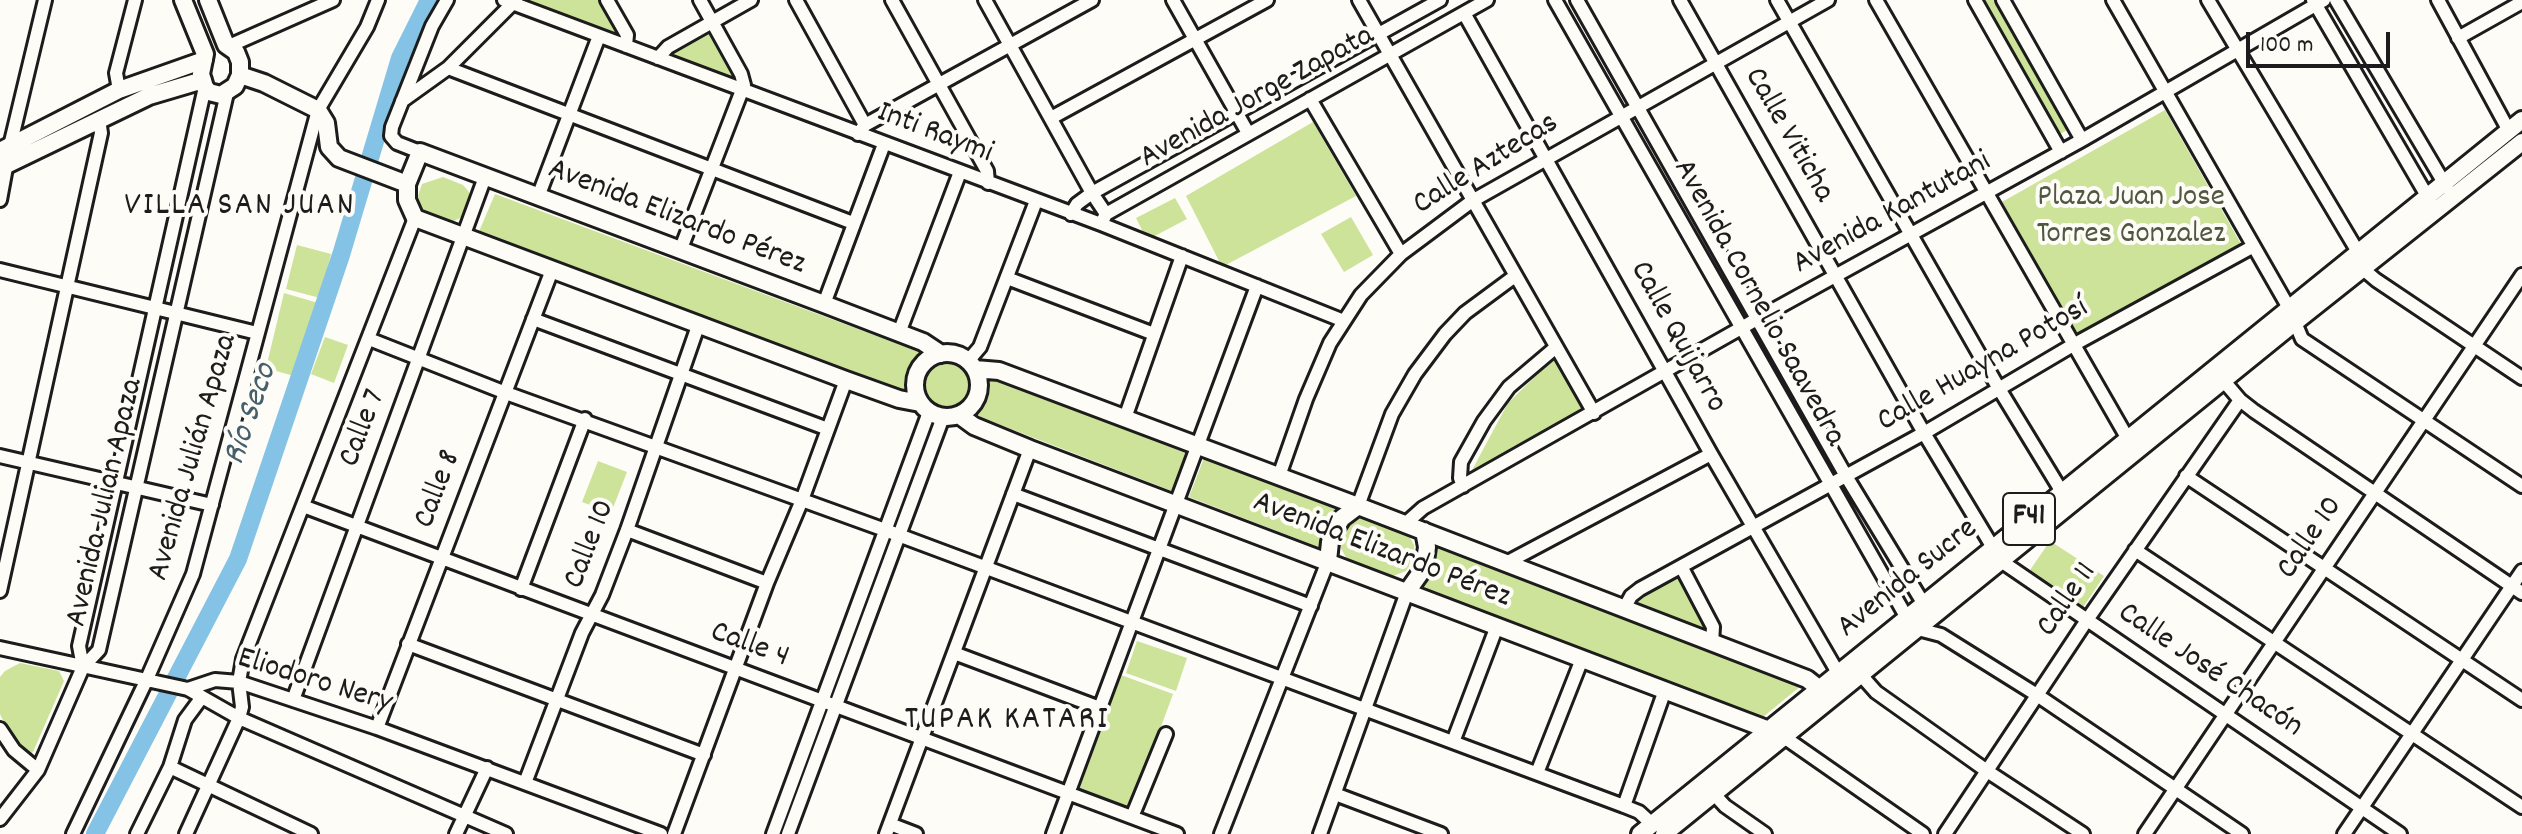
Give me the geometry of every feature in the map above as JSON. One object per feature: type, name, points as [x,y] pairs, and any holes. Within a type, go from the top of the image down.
[{"type":"main road","points":[[183,0],[204,57],[204,83],[213,94],[227,93],[235,86],[240,68],[238,56],[228,45],[208,0]]},
{"type":"main road","points":[[4,158],[119,90],[204,57],[213,47],[228,45]]},
{"type":"main road","points":[[240,68],[318,110],[326,123],[329,147],[339,158],[407,184]]},
{"type":"main road","points":[[4,158],[99,120],[149,96],[204,83]]},
{"type":"main road","name":"F41","points":[[2292,316],[2519,135]]},
{"type":"main road","points":[[415,218],[407,200],[407,184],[420,152]]},
{"type":"main road","name":"Avenida Elizardo Pérez","points":[[420,152],[923,342],[941,354]]},
{"type":"main road","name":"Avenida Elizardo Pérez","points":[[415,218],[938,412],[1777,733]]},
{"type":"main road","name":"Avenida Sucre","points":[[1652,831],[1998,554],[2223,380],[2292,316]]},
{"type":"main road","name":"Avenida Sucre","points":[[1998,554],[2062,492],[2292,316]]},
{"type":"main road","points":[[941,354],[953,354],[971,365],[980,386],[970,409],[938,412],[915,385],[918,373],[930,359],[941,354]]},
{"type":"main road","name":"Avenida Elizardo Pérez","points":[[971,365],[999,371],[1424,531],[1807,679],[1826,694]]},
{"type":"main road","points":[[1328,561],[1335,529],[1358,506]]},
{"type":"main road","points":[[1407,592],[1421,575],[1426,561],[1424,531]]},
{"type":"main road","name":"Avenida Sucre","points":[[1842,680],[1861,675],[1913,624]]},
{"type":"main road","name":"Avenida Sucre","points":[[1652,831],[1714,794],[1777,733]]},
{"type":"street","points":[[0,200],[4,158],[45,0]]},
{"type":"street","points":[[119,90],[116,73],[135,0]]},
{"type":"street","points":[[228,45],[257,36],[307,6],[333,0]]},
{"type":"street","name":"Avenida Julián Apaza","points":[[73,834],[152,680],[193,574],[318,110],[367,27],[378,0]]},
{"type":"street","points":[[420,152],[397,143],[391,136],[401,102],[432,26],[447,0]]},
{"type":"street","points":[[607,0],[627,35],[626,46]]},
{"type":"street","points":[[680,251],[744,80],[700,0]]},
{"type":"street","points":[[658,58],[663,50],[751,0]]},
{"type":"street","points":[[796,0],[862,129],[1084,2]]},
{"type":"street","points":[[892,0],[987,171],[988,183]]},
{"type":"street","points":[[985,0],[1104,219]]},
{"type":"street","points":[[1173,0],[1248,133]]},
{"type":"street","points":[[1051,118],[1267,0]]},
{"type":"street","points":[[1359,0],[1594,413]]},
{"type":"street","name":"Avenida Jorge Zapata","points":[[1071,214],[1077,204],[1092,193],[1440,0]]},
{"type":"street","name":"Avenida Jorge Zapata","points":[[1104,219],[1248,133],[1487,0]]},
{"type":"street","name":"Avenida Cornelio Saavedra","points":[[1555,0],[1829,485],[1913,624]]},
{"type":"street","name":"Avenida Cornelio Saavedra","points":[[1577,0],[1846,476],[1941,635]]},
{"type":"street","name":"Calle Viticha","points":[[1680,0],[1924,433],[1998,554]]},
{"type":"street","points":[[1777,0],[1998,387],[2062,492]]},
{"type":"street","name":"Calle Aztecas","points":[[1279,476],[1330,343],[1370,285],[1401,254],[1472,201],[1828,0]]},
{"type":"street","points":[[1876,0],[2128,439]]},
{"type":"street","points":[[1975,0],[2061,152]]},
{"type":"street","points":[[2003,0],[2082,140]]},
{"type":"street","points":[[2113,0],[2292,316],[2302,339],[2522,486]]},
{"type":"street","points":[[2208,0],[2361,260],[2376,280],[2522,378]]},
{"type":"street","points":[[2336,0],[2448,190]]},
{"type":"street","points":[[2438,0],[2458,38],[2519,135]]},
{"type":"street","points":[[401,102],[448,68],[511,1]]},
{"type":"street","name":"Inti Raymi","points":[[511,1],[742,90],[862,129],[884,144],[1071,214],[1104,219],[1182,256],[1344,321]]},
{"type":"street","points":[[2317,2],[2432,204]]},
{"type":"street","name":"Avenida Kantutani","points":[[1405,524],[1423,508],[2061,152],[2317,2]]},
{"type":"street","points":[[2458,38],[2522,2]]},
{"type":"street","name":"Calle Quijarro","points":[[1464,13],[1544,160],[1842,680]]},
{"type":"street","points":[[240,68],[257,36]]},
{"type":"street","points":[[538,197],[599,36]]},
{"type":"street","points":[[448,68],[853,223]]},
{"type":"street","name":"Avenida Julian Apaza","points":[[83,667],[79,646],[204,83]]},
{"type":"street","name":"Avenida Julian Apaza","points":[[83,667],[99,650],[227,93]]},
{"type":"street","points":[[1310,99],[1401,254]]},
{"type":"street","points":[[0,591],[101,133],[99,120]]},
{"type":"street","points":[[824,304],[884,144]]},
{"type":"street","points":[[899,333],[960,172]]},
{"type":"street","name":"Calle 7","points":[[293,700],[485,177]]},
{"type":"street","points":[[971,365],[1036,201]]},
{"type":"street","points":[[186,834],[239,718],[243,697],[239,682],[243,659],[415,218]]},
{"type":"street","name":"Calle Huayna Potosí","points":[[1624,609],[1631,596],[1640,589],[2252,247]]},
{"type":"street","points":[[1125,418],[1182,256]]},
{"type":"street","points":[[0,270],[257,333]]},
{"type":"street","name":"Calle 8","points":[[377,728],[552,270]]},
{"type":"street","name":"Calle 10","points":[[2145,834],[2522,275]]},
{"type":"street","points":[[1358,506],[1392,414],[1415,374],[1465,313],[1515,276]]},
{"type":"street","points":[[1007,278],[1154,334]]},
{"type":"street","points":[[1053,834],[1257,286]]},
{"type":"street","points":[[533,319],[828,429]]},
{"type":"street","name":"Calle 10","points":[[525,783],[627,530],[699,323]]},
{"type":"street","points":[[369,339],[506,393],[585,419],[1624,806],[1639,812],[1652,831]]},
{"type":"street","points":[[1463,486],[1461,462],[1484,421],[1509,387],[1555,348]]},
{"type":"street","points":[[674,834],[846,380]]},
{"type":"street","points":[[2223,380],[2240,400],[2517,589]]},
{"type":"street","name":"Calle 11","points":[[1945,834],[2087,620],[2240,400]]},
{"type":"street","points":[[773,834],[885,530],[938,412]]},
{"type":"street","points":[[788,834],[901,536],[938,412]]},
{"type":"street","points":[[521,589],[585,419]]},
{"type":"street","points":[[916,834],[888,829],[1030,449]]},
{"type":"street","points":[[1506,563],[1711,454]]},
{"type":"street","points":[[0,456],[212,505]]},
{"type":"street","points":[[2186,476],[2522,700]]},
{"type":"street","points":[[1013,494],[1311,606]]},
{"type":"street","name":"Calle 4","points":[[303,506],[1177,834]]},
{"type":"street","points":[[627,530],[767,583]]},
{"type":"street","points":[[2135,550],[2522,807]]},
{"type":"street","name":"Calle José Chacón","points":[[1998,554],[2087,620],[2400,834]]},
{"type":"street","points":[[1221,834],[1328,561]]},
{"type":"street","points":[[1682,568],[1713,627],[1712,643]]},
{"type":"street","points":[[2344,834],[2461,659],[2517,589],[2522,571]]},
{"type":"street","points":[[1320,834],[1407,592]]},
{"type":"street","points":[[1913,624],[1941,635],[2037,695],[2242,834]]},
{"type":"street","points":[[1453,742],[1497,626]]},
{"type":"street","points":[[408,644],[704,755]]},
{"type":"street","points":[[0,648],[187,688]]},
{"type":"street","points":[[954,653],[1100,708]]},
{"type":"street","points":[[1537,773],[1582,659]]},
{"type":"street","points":[[0,819],[38,770],[83,667]]},
{"type":"street","points":[[1861,675],[1876,692],[2083,834]]},
{"type":"street","name":"Eliodoro Nery","points":[[187,688],[215,680],[239,682],[377,728],[661,834]]},
{"type":"street","name":"Eliodoro Nery","points":[[187,688],[239,718],[506,834]]},
{"type":"street","points":[[1624,806],[1665,690]]},
{"type":"street","points":[[137,834],[170,767],[185,720],[202,697]]},
{"type":"street","points":[[0,729],[14,750],[38,770]]},
{"type":"street","points":[[1777,733],[1923,834]]},
{"type":"street","points":[[1132,817],[1166,734]]},
{"type":"street","points":[[170,767],[311,834]]},
{"type":"street","points":[[456,834],[487,768]]},
{"type":"street","points":[[1335,794],[1441,834]]},
{"type":"street","points":[[1714,794],[1725,806],[1765,834]]},
{"type":"green space","points":[[522,0],[601,0],[624,37],[522,1]]},
{"type":"green space","points":[[1983,0],[1998,0],[2071,128],[2060,134]]},
{"type":"green space","points":[[710,28],[742,85],[662,55]]},
{"type":"green space","name":"Plaza Juan Jose Torres Gonzalez","points":[[2165,110],[2241,244],[2079,337],[2002,202]]},
{"type":"green space","points":[[1313,122],[1356,196],[1222,267],[1186,196]]},
{"type":"green space","points":[[443,177],[463,185],[469,192],[466,215],[448,224],[427,216],[417,199],[422,184]]},
{"type":"green space","points":[[495,194],[925,354],[911,366],[907,375],[910,397],[478,234]]},
{"type":"green space","points":[[1175,198],[1187,219],[1147,240],[1136,218]]},
{"type":"green space","points":[[1351,217],[1373,255],[1344,272],[1321,234]]},
{"type":"green space","points":[[297,245],[331,254],[320,298],[286,289]]},
{"type":"green space","points":[[284,293],[318,303],[294,376],[266,368]]},
{"type":"green space","points":[[325,337],[348,345],[334,383],[311,374]]},
{"type":"green space","points":[[1556,356],[1587,405],[1471,472],[1508,403]]},
{"type":"green space","points":[[947,363],[963,370],[970,386],[963,402],[947,409],[931,402],[924,386],[931,370]]},
{"type":"green space","points":[[986,374],[1188,449],[1172,491],[972,414],[986,401],[989,385]]},
{"type":"green space","points":[[1204,458],[1336,509],[1321,548],[1189,497]]},
{"type":"green space","points":[[598,461],[627,472],[611,513],[582,502]]},
{"type":"green space","points":[[1364,516],[1408,534],[1414,545],[1415,557],[1406,571],[1393,576],[1347,559],[1339,545],[1340,538],[1353,519]]},
{"type":"green space","points":[[2050,541],[2104,576],[2082,609],[2028,573]]},
{"type":"green space","points":[[1432,543],[1802,685],[1763,717],[1620,663],[1417,585]]},
{"type":"green space","points":[[1677,576],[1681,577],[1712,634],[1633,605],[1633,600]]},
{"type":"green space","points":[[1137,641],[1187,658],[1176,691],[1126,673]]},
{"type":"green space","points":[[20,663],[59,671],[64,681],[33,752],[28,756],[11,737],[0,714],[0,677]]},
{"type":"green space","points":[[1121,675],[1173,694],[1130,811],[1078,792]]},
{"type":"waterway","name":"Río Seco","points":[[95,834],[238,559],[341,255],[400,58],[429,0]]},
{"type":"district","name":"VILLA SAN JUAN","points":[[240,208]]},
{"type":"district","name":"TUPAK KATARI","points":[[1007,722]]}]
